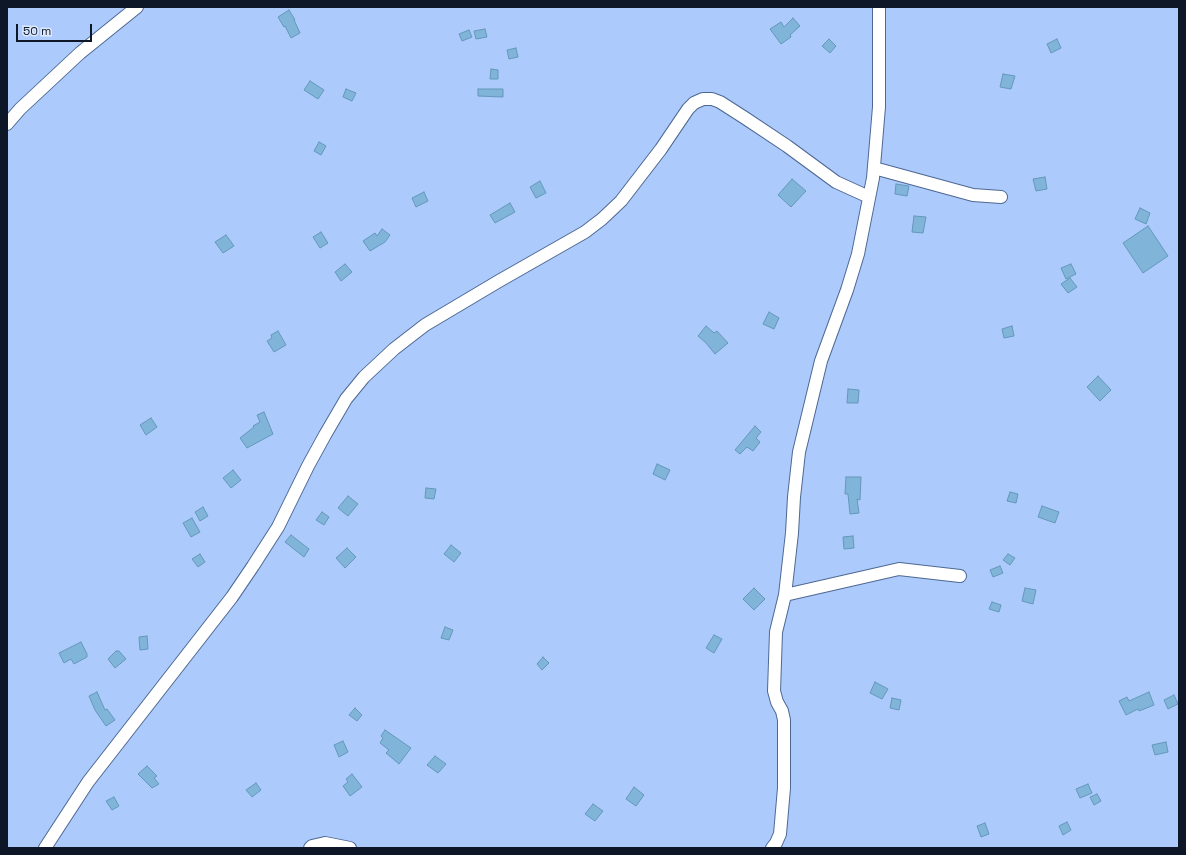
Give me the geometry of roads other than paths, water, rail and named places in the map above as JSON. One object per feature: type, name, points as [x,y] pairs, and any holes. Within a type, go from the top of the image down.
[{"type":"street","points":[[7,124],[20,109],[80,53],[137,7]]},
{"type":"street","points":[[772,848],[780,834],[784,788],[784,720],[782,710],[777,702],[774,691],[776,632],[785,594],[799,452],[821,361],[847,290],[858,254],[874,168],[878,107],[879,7]]},
{"type":"street","points":[[45,848],[88,782],[227,603],[253,566],[278,527],[308,466],[346,399],[364,377],[394,349],[425,325],[585,232],[602,219],[621,201],[688,109],[694,103],[703,99],[712,99],[720,102],[836,182],[869,197]]},
{"type":"street","points":[[874,168],[973,195],[1001,197]]},
{"type":"street","points":[[785,594],[899,569],[960,576]]},
{"type":"street","points":[[310,848],[312,846],[325,843],[350,848]]}]
